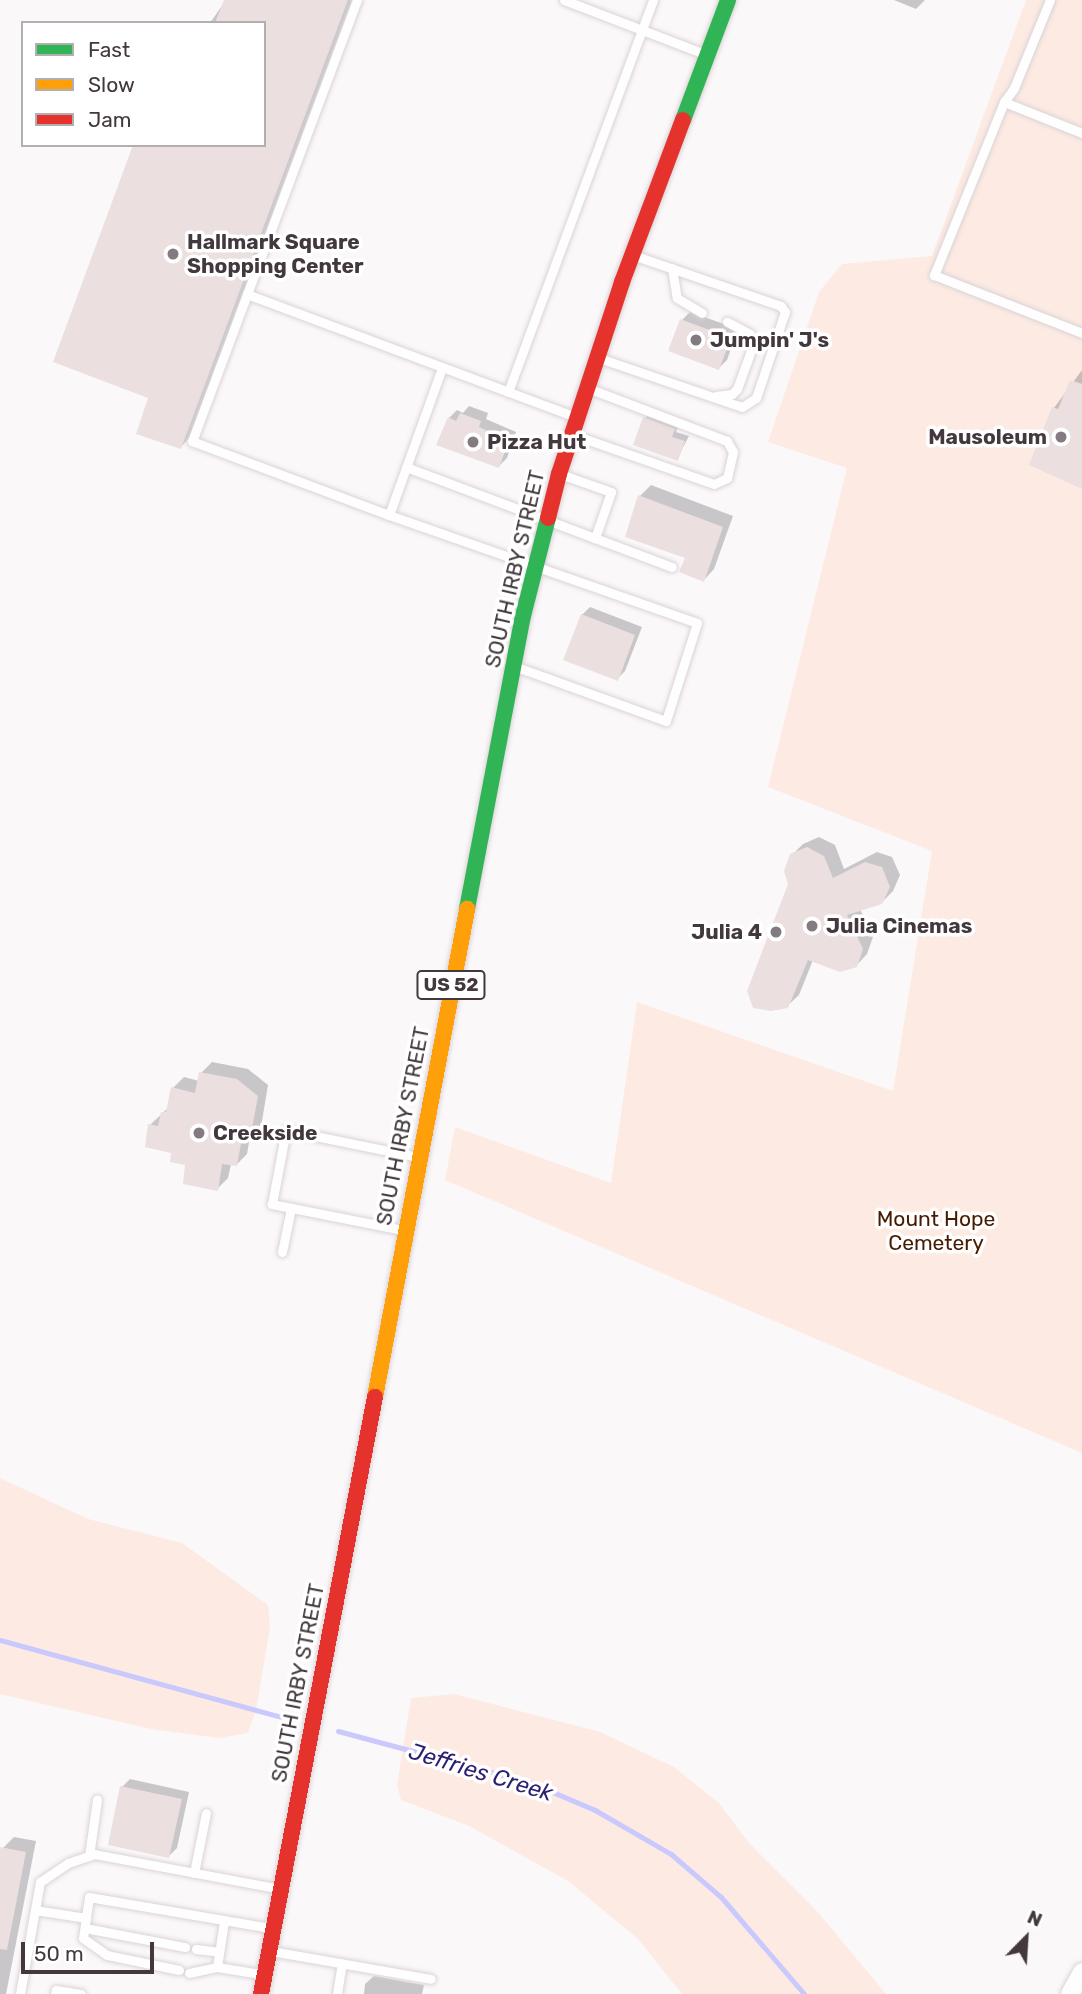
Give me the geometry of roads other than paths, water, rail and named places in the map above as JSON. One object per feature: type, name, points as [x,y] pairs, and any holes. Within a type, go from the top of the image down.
[{"type":"main road","name":"SOUTH IRBY STREET","points":[[261,1994],[513,665],[535,565],[559,474],[632,255],[729,0]]},
{"type":"street","points":[[1070,1994],[1082,1972]]},
{"type":"lane","points":[[357,0],[192,441],[389,515],[697,623],[666,721],[513,665]]},
{"type":"lane","points":[[564,0],[708,55]]},
{"type":"lane","points":[[508,392],[653,0]]},
{"type":"lane","points":[[1050,0],[1014,88],[1004,102],[934,275],[1082,333]]},
{"type":"lane","points":[[1004,102],[1082,133]]},
{"type":"lane","points":[[597,357],[742,407],[756,398],[785,312],[775,301],[632,255]]},
{"type":"lane","points":[[672,268],[677,298],[702,313]]},
{"type":"lane","points":[[247,294],[577,417]]},
{"type":"lane","points":[[707,396],[732,394],[737,389],[753,345],[750,334],[727,322]]},
{"type":"lane","points":[[389,515],[442,368]]},
{"type":"lane","points":[[572,434],[714,484],[727,478],[733,452],[727,441],[587,388]]},
{"type":"lane","points":[[406,467],[672,567]]},
{"type":"lane","points":[[559,474],[611,492],[595,538]]},
{"type":"lane","points":[[405,1230],[272,1204],[286,1130],[419,1157]]},
{"type":"lane","points":[[282,1252],[290,1208]]},
{"type":"lane","points":[[89,1856],[97,1800]]},
{"type":"lane","points":[[194,1872],[206,1813]]},
{"type":"lane","points":[[20,1994],[40,1882],[68,1863],[89,1856],[281,1889]]},
{"type":"lane","points":[[179,1970],[107,1955],[83,1938],[89,1897],[274,1929]]},
{"type":"lane","points":[[35,1910],[185,1947]]},
{"type":"lane","points":[[217,1967],[224,1921]]},
{"type":"lane","points":[[196,1949],[219,1952]]},
{"type":"lane","points":[[270,1951],[431,1979]]},
{"type":"lane","points":[[337,1994],[342,1963]]},
{"type":"lane","points":[[189,1973],[217,1967],[265,1975]]},
{"type":"lane","points":[[55,1994],[56,1990],[81,1994]]},
{"type":"waterway","name":"Jeffries Creek","points":[[0,1640],[286,1718]]},
{"type":"waterway","name":"Jeffries Creek","points":[[338,1731],[529,1782],[595,1810],[671,1854],[721,1897],[804,1994]]},
{"type":"place","name":"Hallmark Square Shopping Center","points":[[173,254]]},
{"type":"place","name":"Jumpin' J's","points":[[696,340]]},
{"type":"place","name":"Mausoleum","points":[[1061,437]]},
{"type":"place","name":"Pizza Hut","points":[[473,442]]},
{"type":"place","name":"Julia Cinemas","points":[[812,926]]},
{"type":"place","name":"Julia 4","points":[[776,932]]},
{"type":"place","name":"Creekside","points":[[199,1133]]},
{"type":"park label","name":"Mount Hope Cemetery","points":[[936,1231]]}]
